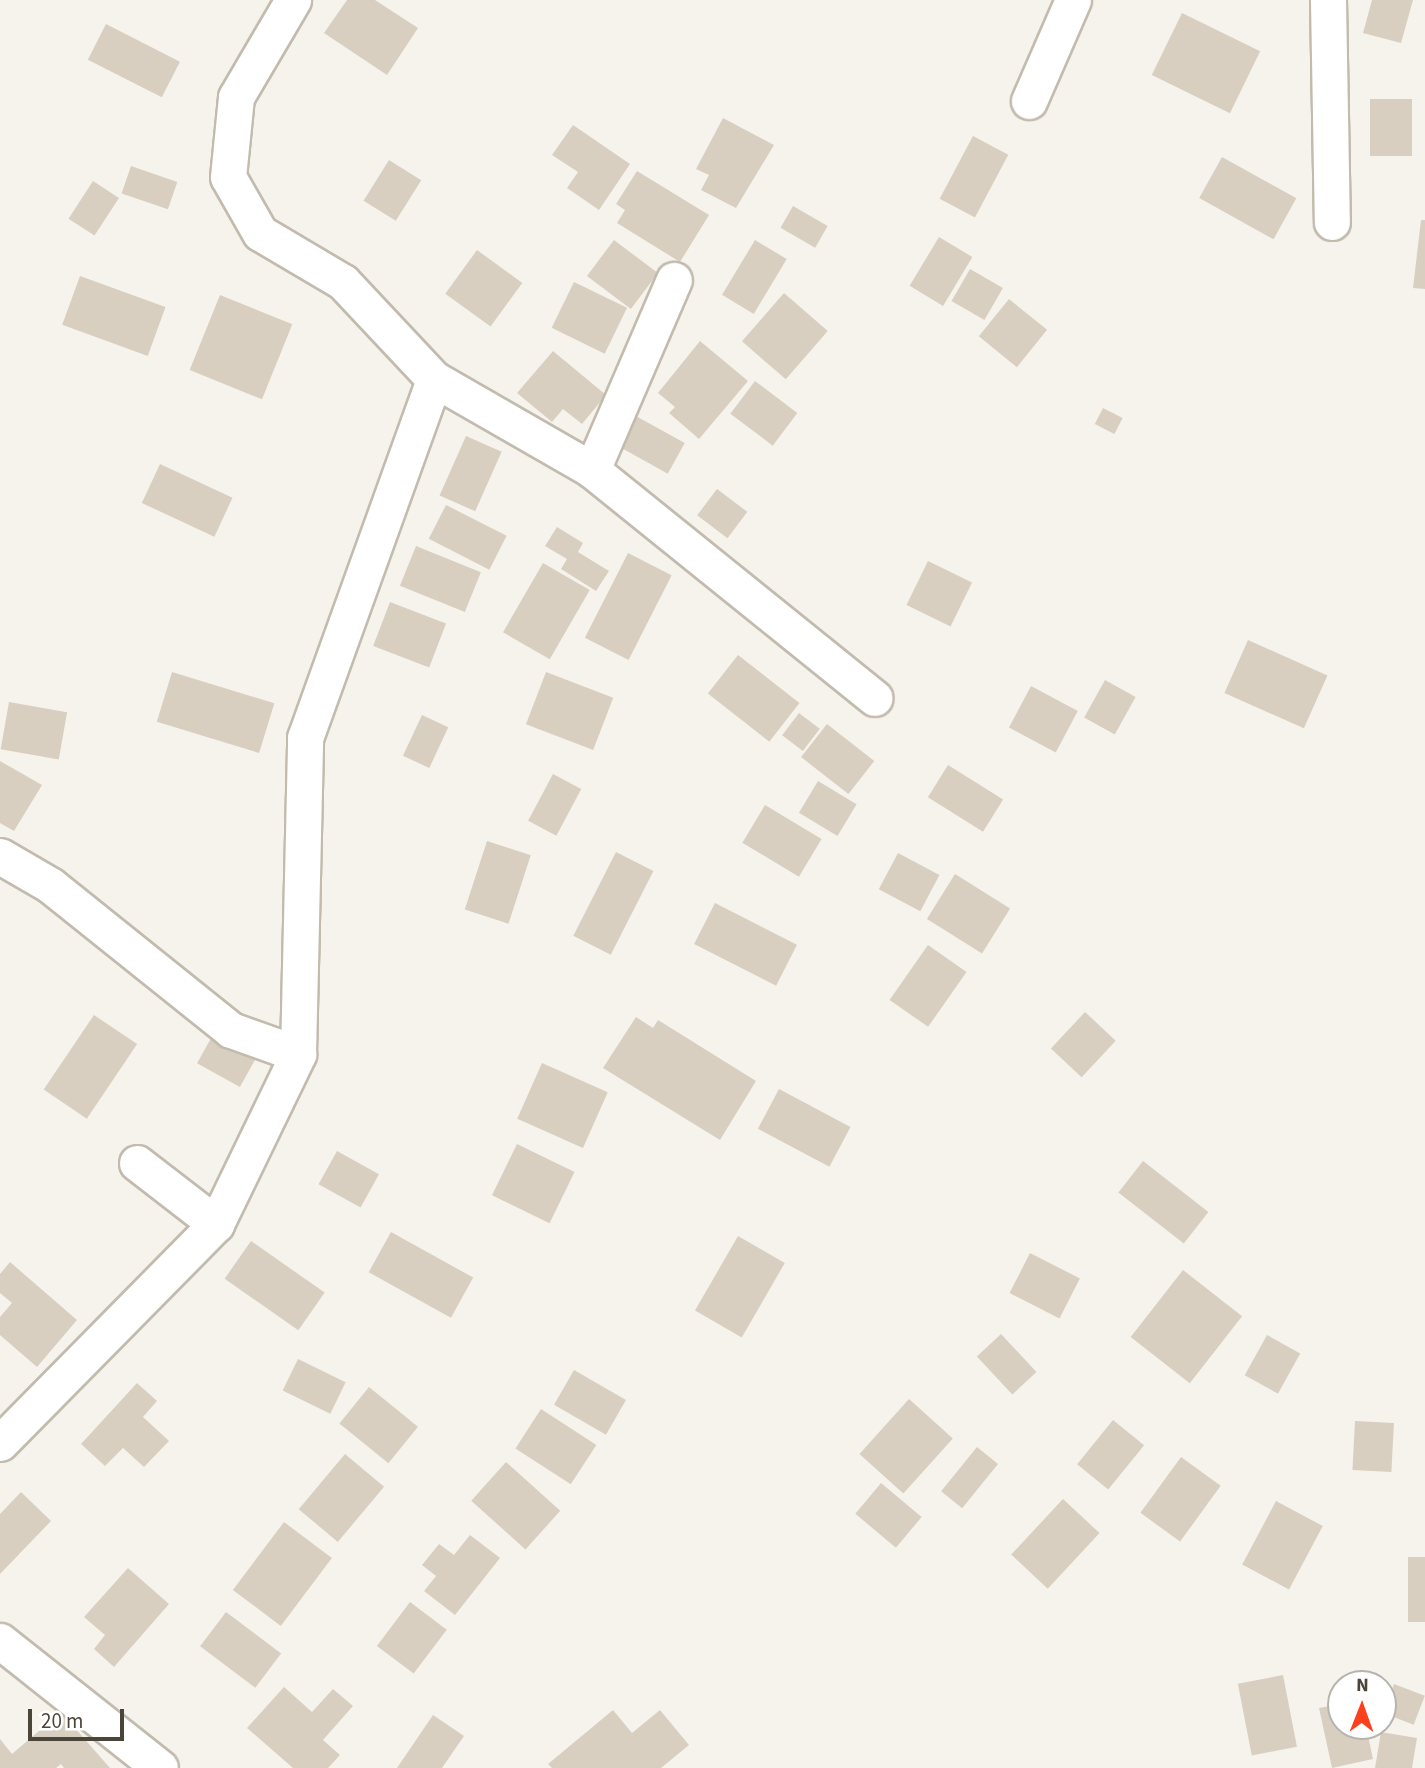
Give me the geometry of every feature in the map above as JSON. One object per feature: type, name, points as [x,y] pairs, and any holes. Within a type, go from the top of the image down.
[{"type":"street","points":[[293,0],[236,97],[228,177],[260,233],[343,282],[434,379],[592,470],[875,698]]},
{"type":"street","points":[[1029,101],[1073,0]]},
{"type":"street","points":[[1328,0],[1332,222]]},
{"type":"street","points":[[592,470],[674,280]]},
{"type":"street","points":[[0,1443],[216,1224],[298,1054],[304,738],[434,379]]},
{"type":"street","points":[[0,856],[50,885],[231,1030],[298,1054]]},
{"type":"street","points":[[136,1163],[216,1224]]},
{"type":"street","points":[[0,1641],[160,1768]]},
{"type":"building","points":[[347,0],[375,0],[418,28],[387,75],[324,33]]},
{"type":"building","points":[[1372,0],[1413,0],[1401,43],[1363,33]]},
{"type":"building","points":[[1182,13],[1260,51],[1230,113],[1152,75]]},
{"type":"building","points":[[106,24],[180,62],[162,97],[88,60]]},
{"type":"building","points":[[1370,99],[1412,99],[1412,156],[1370,156]]},
{"type":"building","points":[[723,118],[774,145],[736,208],[701,190],[709,175],[696,169]]},
{"type":"building","points":[[573,125],[630,164],[599,210],[567,188],[578,172],[552,155]]},
{"type":"building","points":[[973,136],[1008,155],[975,217],[940,199]]},
{"type":"building","points":[[1222,157],[1296,198],[1274,239],[1199,198]]},
{"type":"building","points":[[389,160],[421,180],[396,221],[364,201]]},
{"type":"building","points":[[131,166],[177,182],[168,209],[122,193]]},
{"type":"building","points":[[637,171],[709,215],[680,262],[617,223],[625,210],[616,204]]},
{"type":"building","points":[[93,181],[119,198],[94,236],[68,219]]},
{"type":"building","points":[[793,206],[828,226],[815,248],[780,228]]},
{"type":"building","points":[[1421,220],[1425,220],[1425,289],[1413,288]]},
{"type":"building","points":[[939,237],[972,257],[943,306],[910,286]]},
{"type":"building","points":[[614,240],[658,273],[631,309],[587,276]]},
{"type":"building","points":[[755,240],[787,259],[754,314],[722,295]]},
{"type":"building","points":[[477,250],[522,283],[491,327],[445,294]]},
{"type":"building","points":[[970,269],[1003,288],[984,320],[952,301]]},
{"type":"building","points":[[80,276],[166,307],[148,356],[62,325]]},
{"type":"building","points":[[574,282],[627,308],[605,354],[552,328]]},
{"type":"building","points":[[784,293],[828,331],[786,379],[742,341]]},
{"type":"building","points":[[220,295],[292,324],[262,399],[190,370]]},
{"type":"building","points":[[1009,299],[1047,330],[1017,367],[979,336]]},
{"type":"building","points":[[700,341],[748,381],[699,439],[669,413],[675,407],[658,393]]},
{"type":"building","points":[[553,351],[606,395],[582,424],[563,409],[552,422],[517,393]]},
{"type":"building","points":[[755,381],[797,413],[773,446],[730,414]]},
{"type":"building","points":[[1103,408],[1123,418],[1114,434],[1095,424]]},
{"type":"building","points":[[634,415],[685,443],[668,474],[617,446]]},
{"type":"building","points":[[466,436],[502,452],[475,511],[440,495]]},
{"type":"building","points":[[160,464],[233,498],[214,537],[142,503]]},
{"type":"building","points":[[717,489],[747,512],[727,538],[697,515]]},
{"type":"building","points":[[446,505],[507,536],[489,570],[429,539]]},
{"type":"building","points":[[557,527],[583,543],[578,552],[609,571],[596,591],[561,569],[567,559],[545,546]]},
{"type":"building","points":[[416,546],[481,572],[465,612],[400,586]]},
{"type":"building","points":[[628,553],[672,575],[629,660],[585,638]]},
{"type":"building","points":[[928,561],[972,582],[951,627],[907,605]]},
{"type":"building","points":[[543,563],[590,590],[550,659],[503,632]]},
{"type":"building","points":[[390,602],[446,624],[429,667],[373,646]]},
{"type":"building","points":[[1248,640],[1327,675],[1304,728],[1224,693]]},
{"type":"building","points":[[738,655],[799,703],[769,742],[708,694]]},
{"type":"building","points":[[172,672],[274,703],[259,753],[157,722]]},
{"type":"building","points":[[546,672],[613,698],[593,750],[526,724]]},
{"type":"building","points":[[1105,680],[1136,697],[1115,735],[1084,718]]},
{"type":"building","points":[[1031,686],[1078,711],[1056,752],[1009,727]]},
{"type":"building","points":[[9,702],[67,712],[59,760],[1,749]]},
{"type":"building","points":[[799,713],[820,729],[803,751],[782,735]]},
{"type":"building","points":[[422,715],[448,727],[429,768],[403,756]]},
{"type":"building","points":[[827,724],[874,761],[848,794],[801,757]]},
{"type":"building","points":[[0,761],[42,785],[14,831],[0,823]]},
{"type":"building","points":[[948,765],[1003,799],[983,832],[928,797]]},
{"type":"building","points":[[553,774],[581,789],[556,836],[528,821]]},
{"type":"building","points":[[818,781],[857,804],[838,836],[799,813]]},
{"type":"building","points":[[765,805],[822,839],[799,877],[742,843]]},
{"type":"building","points":[[487,841],[531,855],[508,924],[465,909]]},
{"type":"building","points":[[616,852],[653,871],[611,955],[573,936]]},
{"type":"building","points":[[898,853],[939,875],[920,911],[879,889]]},
{"type":"building","points":[[955,874],[1010,908],[982,953],[927,919]]},
{"type":"building","points":[[715,903],[797,945],[776,986],[694,944]]},
{"type":"building","points":[[928,945],[967,972],[928,1027],[890,1000]]},
{"type":"building","points":[[1085,1012],[1116,1041],[1082,1077],[1051,1049]]},
{"type":"building","points":[[94,1015],[137,1044],[87,1119],[44,1090]]},
{"type":"building","points":[[636,1017],[653,1028],[658,1020],[756,1081],[720,1140],[603,1068]]},
{"type":"building","points":[[215,1031],[258,1055],[240,1087],[197,1063]]},
{"type":"building","points":[[542,1063],[608,1092],[583,1148],[517,1119]]},
{"type":"building","points":[[779,1089],[851,1127],[829,1167],[758,1129]]},
{"type":"building","points":[[517,1144],[575,1172],[550,1223],[492,1195]]},
{"type":"building","points":[[337,1151],[379,1174],[361,1208],[319,1184]]},
{"type":"building","points":[[1143,1161],[1208,1212],[1184,1244],[1118,1193]]},
{"type":"building","points":[[391,1232],[473,1278],[451,1318],[369,1272]]},
{"type":"building","points":[[738,1236],[785,1263],[742,1337],[695,1310]]},
{"type":"building","points":[[251,1241],[325,1293],[298,1330],[225,1279]]},
{"type":"building","points":[[1030,1253],[1080,1278],[1059,1319],[1010,1293]]},
{"type":"building","points":[[10,1262],[77,1320],[37,1367],[0,1335],[0,1317],[12,1303],[0,1293],[0,1274]]},
{"type":"building","points":[[1183,1270],[1242,1316],[1190,1383],[1131,1337]]},
{"type":"building","points":[[1001,1334],[1036,1372],[1012,1395],[977,1357]]},
{"type":"building","points":[[1267,1335],[1300,1353],[1278,1394],[1245,1375]]},
{"type":"building","points":[[298,1359],[346,1382],[330,1414],[283,1390]]},
{"type":"building","points":[[574,1370],[626,1400],[606,1435],[554,1405]]},
{"type":"building","points":[[137,1383],[157,1401],[143,1417],[169,1441],[144,1467],[123,1448],[105,1466],[81,1444]]},
{"type":"building","points":[[369,1387],[418,1427],[388,1463],[339,1424]]},
{"type":"building","points":[[909,1399],[953,1438],[903,1493],[859,1454]]},
{"type":"building","points":[[541,1409],[596,1445],[571,1484],[515,1448]]},
{"type":"building","points":[[1113,1420],[1144,1445],[1108,1489],[1077,1464]]},
{"type":"building","points":[[1355,1421],[1394,1423],[1391,1472],[1352,1470]]},
{"type":"building","points":[[977,1447],[998,1464],[962,1508],[941,1491]]},
{"type":"building","points":[[345,1454],[384,1487],[338,1542],[299,1509]]},
{"type":"building","points":[[1181,1457],[1221,1486],[1180,1542],[1140,1513]]},
{"type":"building","points":[[506,1462],[560,1511],[525,1549],[471,1501]]},
{"type":"building","points":[[881,1483],[922,1517],[896,1548],[855,1514]]},
{"type":"building","points":[[21,1492],[51,1521],[0,1574],[0,1514]]},
{"type":"building","points":[[1063,1499],[1100,1533],[1048,1589],[1011,1555]]},
{"type":"building","points":[[1276,1501],[1323,1526],[1289,1589],[1242,1565]]},
{"type":"building","points":[[284,1522],[332,1558],[281,1626],[233,1590]]},
{"type":"building","points":[[470,1535],[500,1558],[455,1615],[424,1591],[436,1576],[422,1565],[439,1544],[454,1555]]},
{"type":"building","points":[[1408,1557],[1425,1557],[1425,1622],[1408,1622]]},
{"type":"building","points":[[128,1568],[169,1604],[114,1667],[94,1649],[105,1635],[84,1617]]},
{"type":"building","points":[[410,1602],[447,1630],[414,1674],[377,1646]]},
{"type":"building","points":[[226,1612],[281,1654],[255,1688],[200,1646]]},
{"type":"building","points":[[1283,1675],[1297,1747],[1252,1755],[1238,1684]]},
{"type":"building","points":[[1397,1685],[1425,1696],[1414,1725],[1397,1718]]},
{"type":"building","points":[[284,1687],[312,1712],[333,1689],[353,1706],[323,1740],[340,1755],[328,1768],[293,1768],[247,1728]]},
{"type":"building","points":[[1327,1707],[1327,1740],[1369,1740],[1373,1759],[1332,1768],[1319,1708]]},
{"type":"building","points":[[613,1710],[632,1733],[660,1710],[689,1745],[661,1768],[552,1768],[548,1764]]},
{"type":"building","points":[[61,1712],[110,1768],[64,1768],[61,1764],[56,1768],[0,1768],[0,1739],[12,1754]]},
{"type":"building","points":[[433,1715],[464,1736],[442,1768],[397,1768]]},
{"type":"building","points":[[1397,1735],[1417,1738],[1412,1768],[1375,1768],[1380,1740],[1397,1740]]}]
